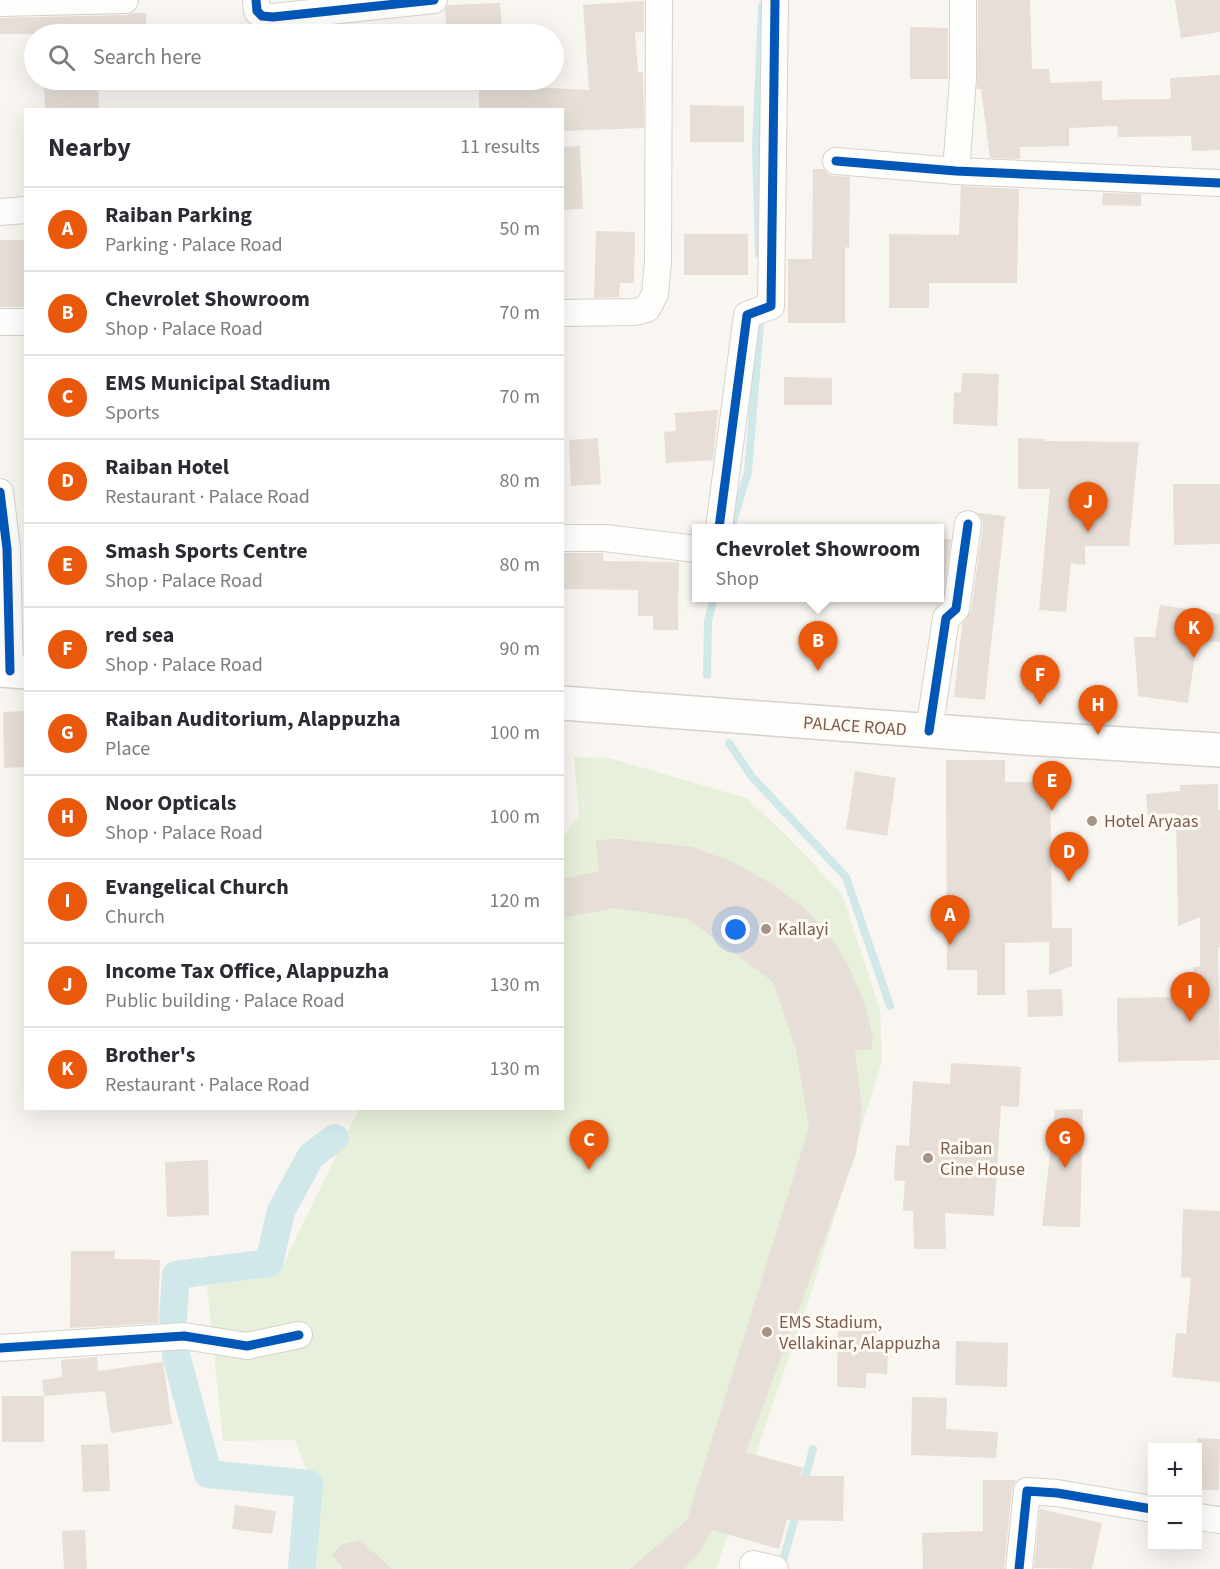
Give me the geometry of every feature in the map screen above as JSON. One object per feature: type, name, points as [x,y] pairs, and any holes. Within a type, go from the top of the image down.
[{"type":"main road","name":"PALACE ROAD","points":[[564,704],[1220,750]]},
{"type":"street","points":[[0,3],[125,0]]},
{"type":"street","points":[[256,0],[257,11],[262,16],[273,17],[434,0]]},
{"type":"street","points":[[564,313],[636,312],[647,309],[655,294],[658,261],[659,0]]},
{"type":"street","points":[[721,524],[747,315],[771,306],[775,0]]},
{"type":"street","points":[[957,171],[963,79],[963,0]]},
{"type":"street","points":[[836,161],[957,171],[1220,183]]},
{"type":"street","points":[[0,212],[24,210]]},
{"type":"street","points":[[0,322],[24,322]]},
{"type":"street","points":[[0,492],[7,549],[12,671]]},
{"type":"street","points":[[929,731],[946,618],[956,609],[968,524]]},
{"type":"street","points":[[564,538],[605,538],[692,549]]},
{"type":"street","points":[[0,1348],[184,1336],[248,1346],[299,1335]]},
{"type":"street","points":[[1019,1569],[1027,1491],[1057,1493],[1148,1508]]},
{"type":"street","points":[[1202,1518],[1220,1520]]},
{"type":"green space","points":[[574,757],[609,758],[746,798],[784,833],[842,894],[880,1010],[882,1060],[814,1284],[716,1569],[317,1569],[320,1487],[304,1464],[295,1440],[223,1441],[207,1286],[279,1273],[359,1110],[564,1110],[564,835],[579,816]]},
{"type":"building","points":[[978,0],[1030,0],[1032,69],[1049,69],[1050,83],[1102,81],[1102,100],[1171,99],[1170,78],[1220,75],[1220,150],[1192,151],[1191,136],[1118,137],[1117,126],[1069,128],[1069,146],[1020,147],[1020,159],[990,158],[981,89],[977,89]]},
{"type":"building","points":[[1175,0],[1220,0],[1220,32],[1181,38]]},
{"type":"building","points":[[644,1],[644,32],[635,32],[638,72],[643,72],[644,128],[564,131],[564,108],[479,108],[479,90],[589,90],[583,5]]},
{"type":"building","points":[[500,3],[501,24],[446,24],[445,9],[448,5]]},
{"type":"building","points":[[146,13],[146,24],[24,24],[24,34],[0,34],[0,18]]},
{"type":"building","points":[[910,27],[948,28],[948,79],[910,79]]},
{"type":"building","points":[[44,90],[98,90],[99,108],[45,108]]},
{"type":"building","points":[[690,105],[744,106],[744,142],[690,142]]},
{"type":"building","points":[[580,146],[583,209],[564,210],[564,147]]},
{"type":"building","points":[[813,169],[824,169],[828,174],[834,176],[850,177],[849,248],[845,247],[845,323],[788,323],[788,259],[812,259]]},
{"type":"building","points":[[961,186],[1019,189],[1017,283],[929,283],[929,308],[889,308],[889,234],[959,235]]},
{"type":"building","points":[[1103,193],[1141,194],[1141,206],[1102,205]]},
{"type":"building","points":[[596,231],[635,232],[634,283],[620,283],[619,297],[594,298]]},
{"type":"building","points":[[684,234],[748,234],[748,275],[684,275]]},
{"type":"building","points":[[0,240],[24,240],[24,307],[0,307]]},
{"type":"building","points":[[962,373],[999,374],[997,426],[953,424],[954,392],[961,393]]},
{"type":"building","points":[[784,377],[832,378],[832,405],[784,405]]},
{"type":"building","points":[[718,410],[713,460],[666,463],[664,432],[676,431],[675,413]]},
{"type":"building","points":[[598,438],[601,484],[571,486],[569,440]]},
{"type":"building","points":[[1018,438],[1046,439],[1045,441],[1139,442],[1129,546],[1085,546],[1085,565],[1071,563],[1066,612],[1039,610],[1050,489],[1018,489]]},
{"type":"building","points":[[1173,484],[1220,484],[1220,544],[1174,545]]},
{"type":"building","points":[[978,513],[1005,516],[985,700],[954,697],[962,624],[971,611],[983,526]]},
{"type":"building","points":[[944,539],[951,539],[944,585]]},
{"type":"building","points":[[564,553],[603,553],[603,561],[679,562],[678,630],[653,630],[653,616],[638,616],[638,590],[564,589]]},
{"type":"building","points":[[1160,605],[1220,614],[1220,642],[1197,641],[1188,703],[1138,696],[1134,637],[1155,637]]},
{"type":"building","points":[[24,711],[24,767],[4,768],[3,712]]},
{"type":"building","points":[[946,760],[1005,760],[1005,782],[1050,782],[1052,928],[1072,928],[1072,966],[1049,975],[1049,942],[1005,943],[1005,995],[977,995],[977,970],[947,970]]},
{"type":"building","points":[[855,771],[896,778],[887,836],[846,829]]},
{"type":"building","points":[[1218,784],[1218,810],[1220,810],[1220,947],[1218,947],[1220,1060],[1118,1062],[1117,998],[1195,997],[1193,967],[1200,966],[1200,917],[1178,926],[1176,813],[1148,815],[1146,794],[1180,791],[1180,785]]},
{"type":"building","name":"EMS Stadium, Vellakinar, Alappuzha","points":[[621,839],[692,847],[733,862],[770,883],[803,907],[828,933],[848,965],[864,1002],[873,1038],[871,1050],[855,1050],[862,1109],[856,1154],[746,1452],[803,1468],[800,1476],[844,1476],[843,1521],[787,1520],[779,1549],[712,1530],[696,1557],[683,1569],[630,1569],[687,1520],[809,1127],[796,1049],[773,982],[688,919],[615,908],[564,918],[564,879],[599,871],[596,840]]},
{"type":"building","points":[[1062,989],[1063,1016],[1028,1017],[1027,990]]},
{"type":"building","points":[[951,1063],[1021,1067],[1019,1107],[1001,1106],[994,1216],[945,1213],[946,1249],[914,1249],[913,1211],[903,1210],[905,1181],[894,1180],[896,1145],[909,1146],[913,1081],[950,1084]]},
{"type":"building","points":[[1083,1109],[1080,1227],[1042,1226],[1055,1110]]},
{"type":"building","points":[[208,1160],[209,1215],[167,1217],[165,1162]]},
{"type":"building","points":[[1183,1209],[1220,1211],[1220,1382],[1172,1377],[1176,1333],[1186,1334],[1191,1278],[1181,1277]]},
{"type":"building","points":[[71,1251],[115,1251],[115,1259],[160,1260],[158,1323],[70,1328]]},
{"type":"building","points":[[838,1322],[877,1322],[877,1349],[888,1349],[887,1374],[866,1373],[866,1388],[837,1387]]},
{"type":"building","points":[[956,1341],[1008,1343],[1007,1387],[955,1385]]},
{"type":"building","points":[[97,1357],[98,1371],[163,1362],[172,1424],[111,1433],[105,1391],[44,1396],[42,1380],[62,1377],[61,1360]]},
{"type":"building","points":[[2,1396],[44,1396],[44,1442],[2,1442]]},
{"type":"building","points":[[912,1397],[947,1398],[946,1429],[998,1432],[996,1458],[911,1455]]},
{"type":"building","points":[[1197,1438],[1220,1439],[1219,1490],[1202,1490],[1202,1443],[1197,1443]]},
{"type":"building","points":[[108,1444],[110,1491],[83,1492],[81,1445]]},
{"type":"building","points":[[983,1480],[1016,1480],[1012,1489],[1004,1569],[923,1569],[922,1533],[983,1531]]},
{"type":"building","points":[[235,1505],[276,1511],[272,1534],[232,1529]]},
{"type":"building","points":[[1040,1509],[1102,1523],[1092,1569],[1034,1568]]},
{"type":"building","points":[[85,1530],[87,1569],[64,1569],[62,1531]]},
{"type":"building","points":[[360,1540],[392,1569],[343,1569],[332,1555],[341,1545]]},
{"type":"waterway","points":[[759,254],[756,148],[762,6]]},
{"type":"waterway","points":[[732,524],[748,472],[761,312]]},
{"type":"waterway","points":[[707,675],[708,621],[713,602]]},
{"type":"waterway","points":[[729,743],[752,777],[846,877],[890,1006]]},
{"type":"waterway","points":[[173,1319],[176,1275],[269,1263],[281,1211],[311,1156],[335,1138]]},
{"type":"waterway","points":[[176,1355],[208,1474],[309,1484],[302,1569]]},
{"type":"waterway","points":[[803,1486],[813,1449]]},
{"type":"waterway","points":[[781,1569],[797,1510]]},
{"type":"cycle path","points":[[256,0],[257,11],[262,16],[273,17],[434,0]]},
{"type":"cycle path","points":[[720,524],[747,315],[771,306],[775,0]]},
{"type":"cycle path","points":[[836,161],[956,171],[1220,183]]},
{"type":"cycle path","points":[[0,492],[7,549],[10,671]]},
{"type":"cycle path","points":[[929,731],[946,618],[956,609],[968,524]]},
{"type":"cycle path","points":[[0,1348],[184,1336],[247,1346],[299,1335]]},
{"type":"cycle path","points":[[1019,1569],[1027,1491],[1057,1493],[1148,1508]]},
{"type":"place","name":"Income Tax Office, Alappuzha","points":[[1088,532]]},
{"type":"place","name":"Brother's","points":[[1194,658]]},
{"type":"place","name":"Chevrolet Showroom","points":[[818,671]]},
{"type":"place","name":"red sea","points":[[1040,705]]},
{"type":"place","name":"Noor Opticals","points":[[1098,735]]},
{"type":"place","name":"Smash Sports Centre","points":[[1052,811]]},
{"type":"place","name":"Hotel Aryaas","points":[[1092,821]]},
{"type":"place","name":"Raiban Hotel","points":[[1069,882]]},
{"type":"place","name":"Kallayi","points":[[766,929]]},
{"type":"place","name":"Raiban Parking","points":[[950,945]]},
{"type":"place","name":"Evangelical Church","points":[[1190,1022]]},
{"type":"place","name":"Raiban Cine House","points":[[928,1158]]},
{"type":"place","name":"Raiban Auditorium, Alappuzha","points":[[1065,1168]]},
{"type":"place","name":"EMS Municipal Stadium","points":[[589,1170]]},
{"type":"place","name":"EMS Stadium, Vellakinar, Alappuzha","points":[[767,1332]]}]
